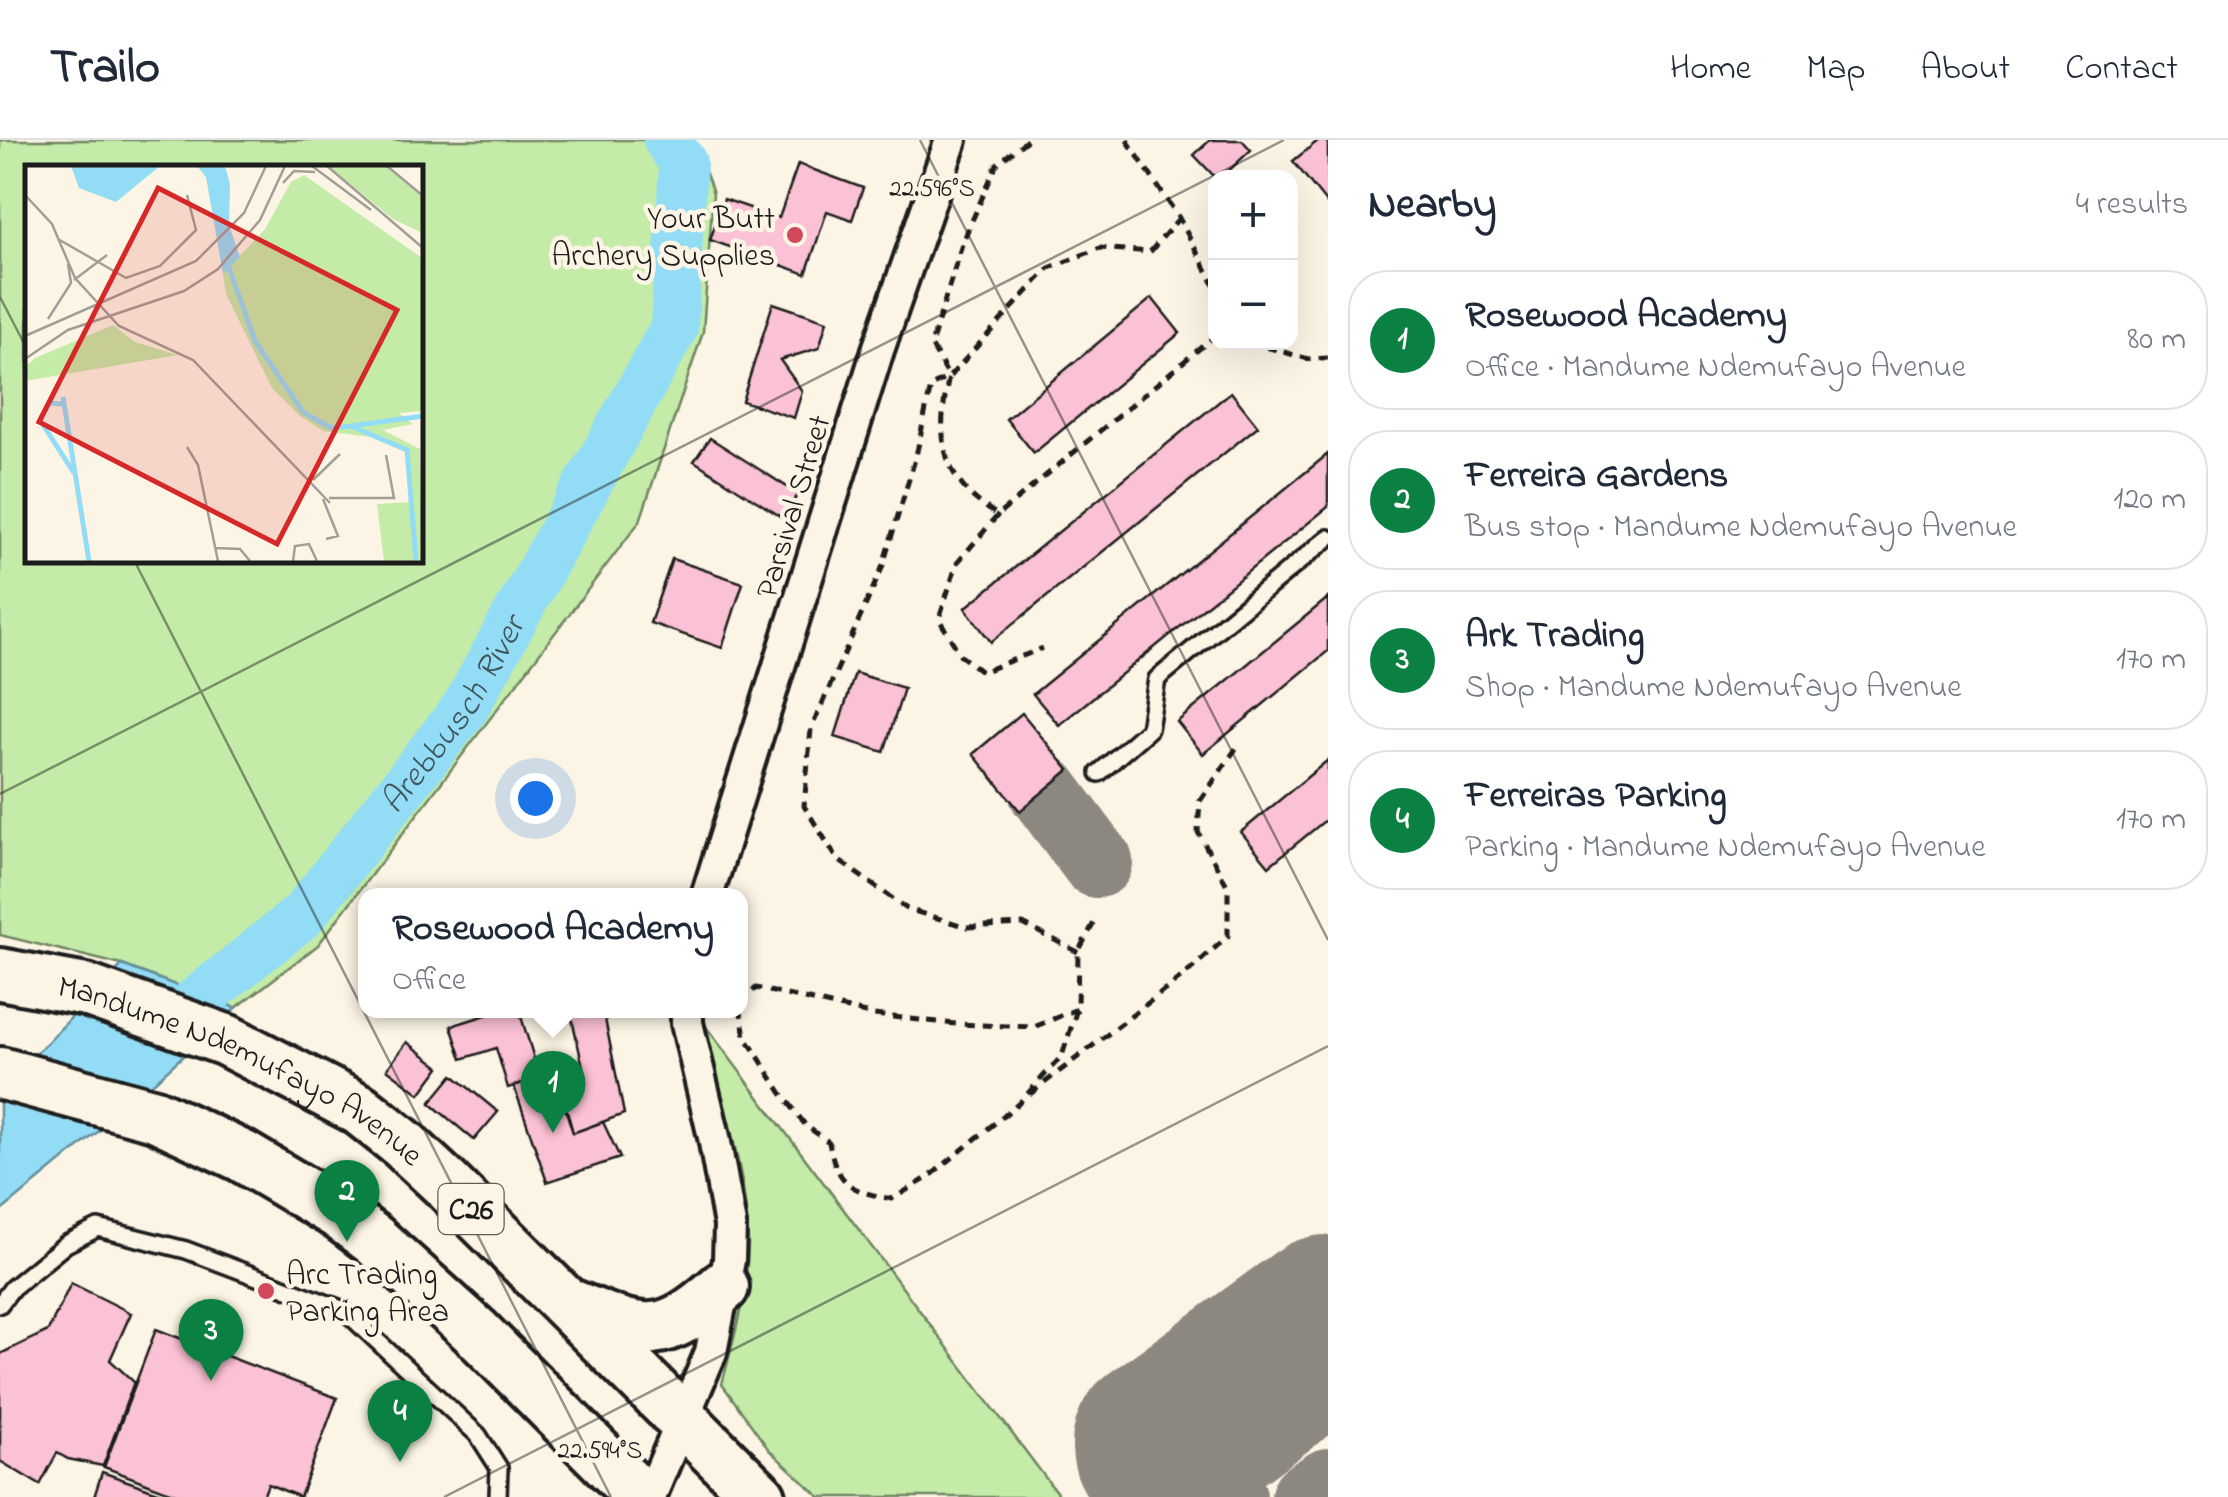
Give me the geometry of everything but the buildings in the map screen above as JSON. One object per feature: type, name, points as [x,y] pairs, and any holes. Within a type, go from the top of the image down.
[{"type":"main road","name":"Mandume Ndemufayo Avenue","points":[[0,974],[86,990],[226,1040],[359,1109],[446,1184],[760,1497]]},
{"type":"main road","name":"C26","points":[[0,1072],[154,1115],[242,1156],[338,1213],[374,1240],[475,1331],[641,1497]]},
{"type":"main road","points":[[559,1300],[623,1326],[653,1329],[690,1317],[723,1287]]},
{"type":"street","name":"Parsival Street","points":[[710,888],[878,350],[951,140]]},
{"type":"street","points":[[650,1497],[710,1352],[729,1260],[730,1224],[687,1018]]},
{"type":"lane","points":[[1099,772],[1149,728],[1158,679],[1328,538]]},
{"type":"lane","points":[[0,1304],[12,1288],[66,1244],[98,1228],[186,1250],[344,1310],[478,1435],[499,1468],[498,1497]]},
{"type":"path","points":[[998,516],[976,502],[946,462],[940,412],[949,377],[931,345],[963,241],[998,164],[1026,140]]},
{"type":"path","points":[[1127,140],[1179,218],[1208,273]]},
{"type":"path","points":[[1078,952],[1023,924],[966,927],[907,909],[838,860],[804,806],[812,729],[882,568],[916,456],[931,386],[949,377],[1050,268],[1100,248],[1150,252],[1179,218]]},
{"type":"path","points":[[1043,648],[982,672],[962,656],[939,619],[957,563],[998,516],[1208,341]]},
{"type":"path","points":[[1277,350],[1308,359],[1328,358]]},
{"type":"path","points":[[742,1018],[745,1036],[806,1126],[829,1142],[834,1169],[858,1192],[892,1199],[930,1177],[1188,973],[1228,936],[1228,888],[1198,832],[1200,801],[1238,747]]},
{"type":"path","points":[[1018,1104],[1062,1056],[1077,1008],[1078,952],[1094,921]]},
{"type":"path","points":[[748,997],[756,988],[874,1015],[1034,1027],[1077,1008]]},
{"type":"green space","points":[[0,140],[694,140],[713,193],[703,332],[640,521],[318,945],[236,1008],[122,965],[0,935]]},
{"type":"green space","points":[[704,1024],[1060,1497],[820,1497],[769,1450],[722,1384],[745,1281],[747,1219],[738,1163]]},
{"type":"water","points":[[122,965],[236,1008],[111,1121],[0,1212],[0,1091]]},
{"type":"waterway","name":"Arebbusch River","points":[[154,1035],[303,915],[465,708],[674,328],[683,163],[667,140]]},
{"type":"taxiway","points":[[1044,791],[1097,862]]},
{"type":"taxiway","points":[[1190,1425],[1201,1467],[1213,1484],[1231,1497]]},
{"type":"taxiway","points":[[1307,1497],[1328,1484]]},
{"type":"runway","points":[[1162,1446],[1328,1325]]},
{"type":"place","name":"Your Butt Archery Supplies","points":[[795,235]]},
{"type":"place","name":"Rosewood Academy","points":[[553,1133]]},
{"type":"place","name":"Ferreira Gardens","points":[[347,1242]]},
{"type":"place","name":"Arc Trading Parking Area","points":[[266,1291]]},
{"type":"place","name":"Ark Trading","points":[[211,1381]]},
{"type":"place","name":"Ferreiras Parking","points":[[400,1462]]}]
